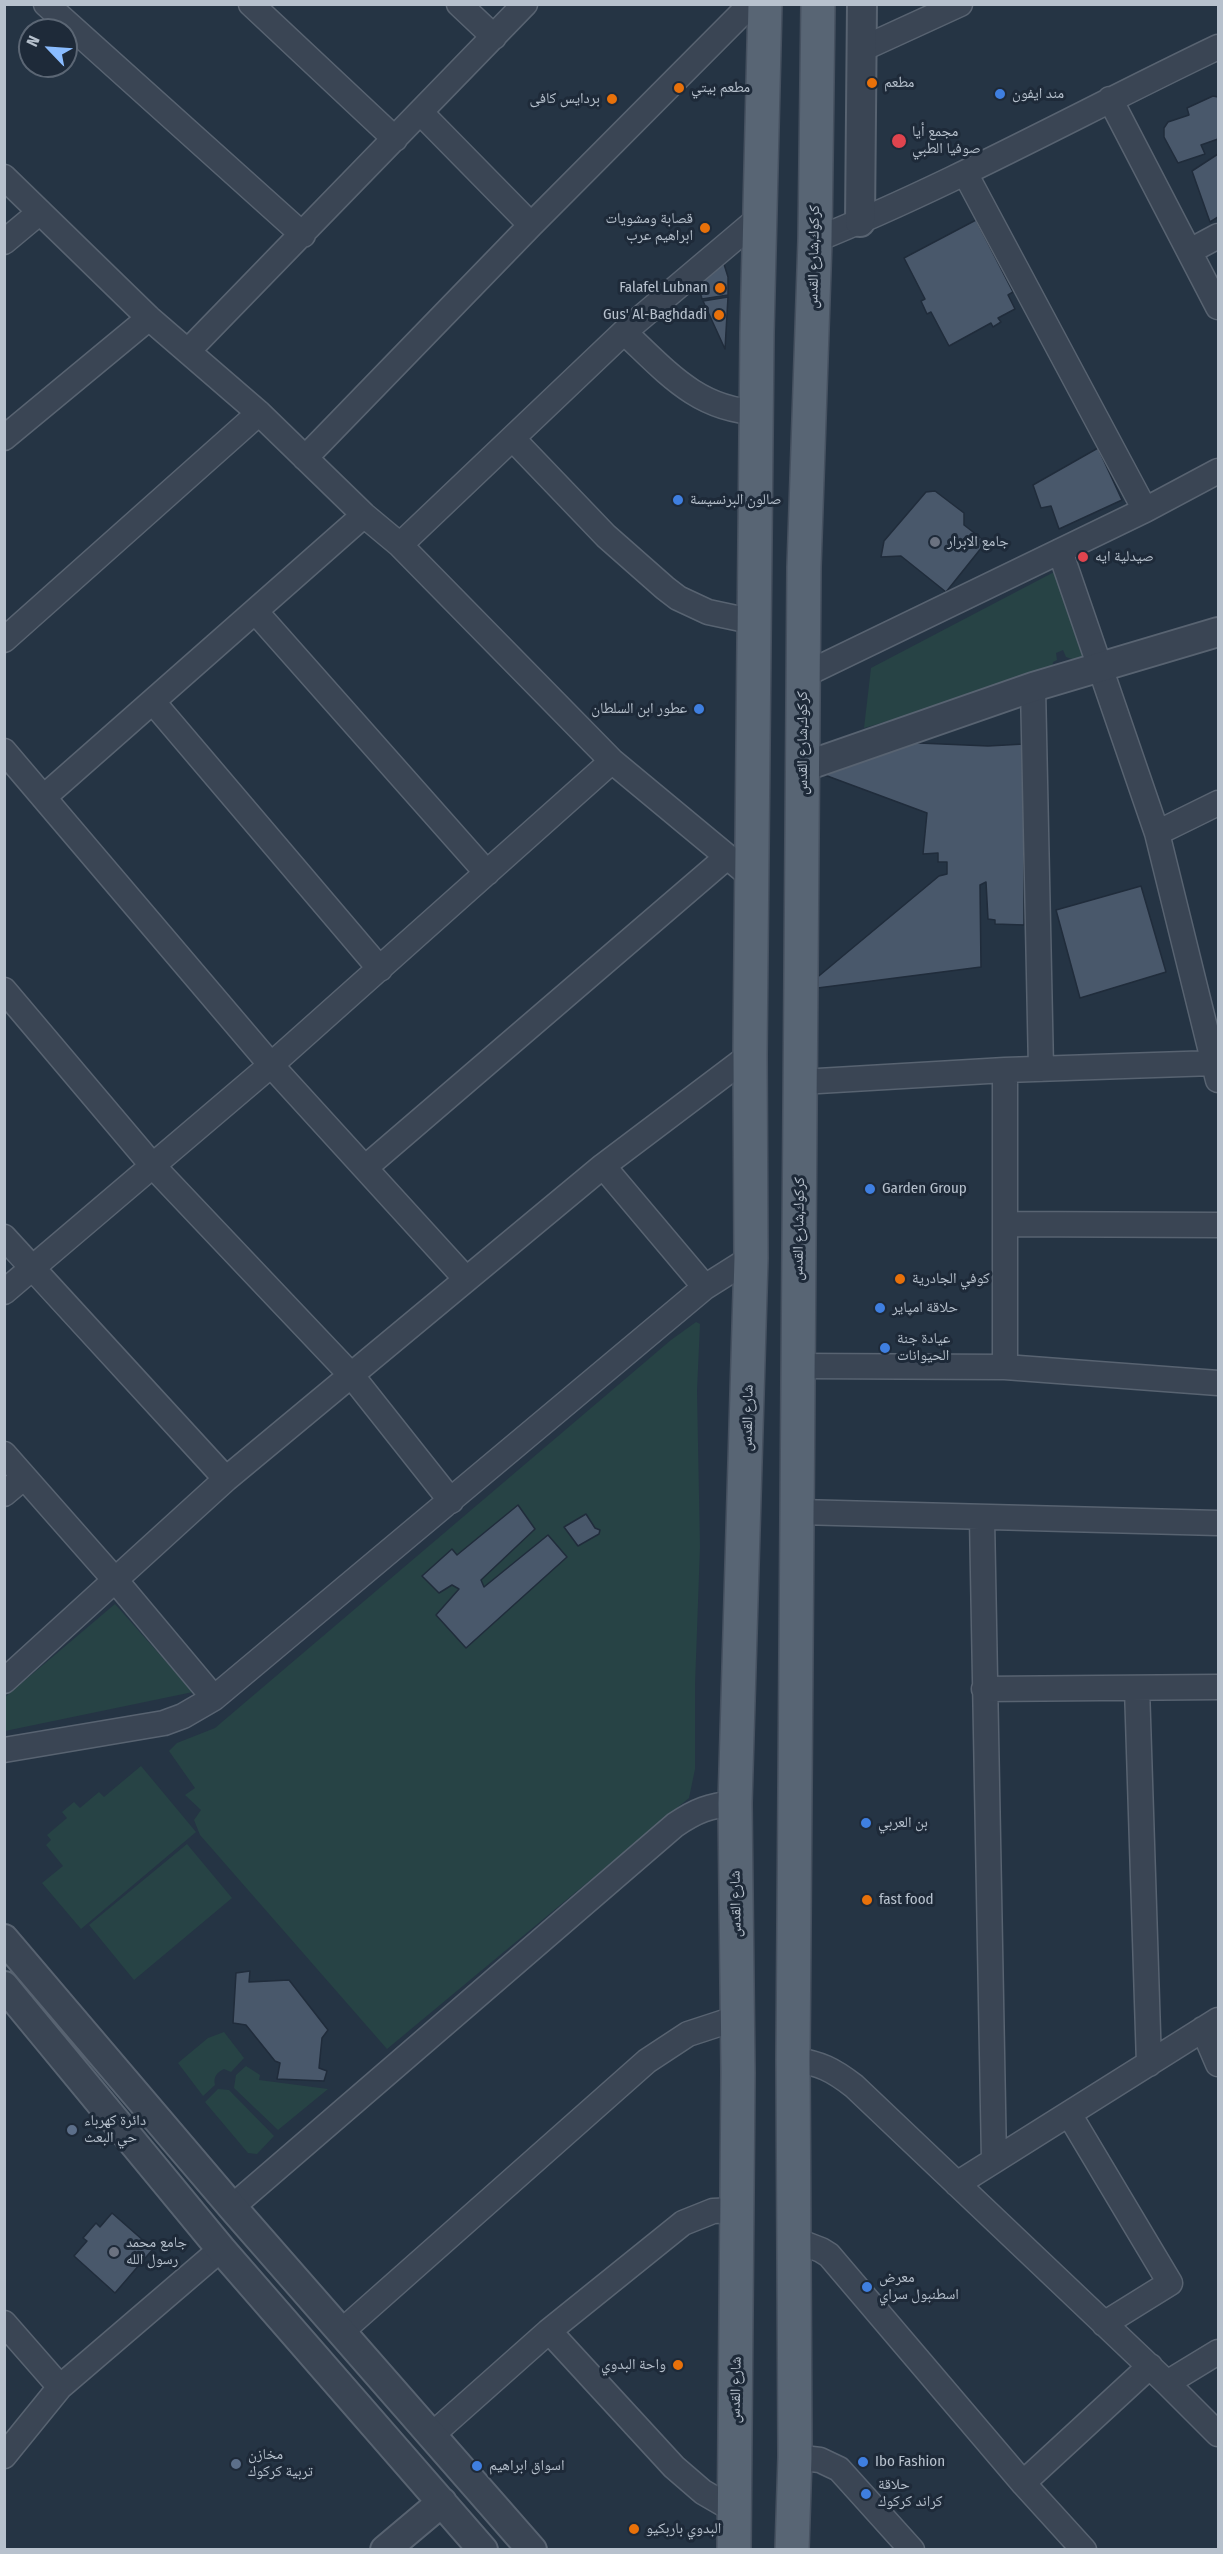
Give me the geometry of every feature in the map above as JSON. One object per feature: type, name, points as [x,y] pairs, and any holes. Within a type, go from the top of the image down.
[{"type":"main road","points":[[751,1258],[750,1055],[757,412],[765,4]]},
{"type":"main road","name":"كركوك,شارع القدس","points":[[798,1497],[804,567],[815,240],[818,4]]},
{"type":"main road","points":[[756,569],[804,567]]},
{"type":"main road","name":"شارع القدس","points":[[734,2550],[737,2327],[735,1803],[751,1258]]},
{"type":"main road","points":[[792,2550],[795,2457],[794,2059],[798,1497]]},
{"type":"street","points":[[46,4],[303,235]]},
{"type":"street","points":[[251,4],[395,139]]},
{"type":"street","points":[[459,4],[494,37]]},
{"type":"street","points":[[188,351],[525,4]]},
{"type":"street","points":[[305,458],[531,225],[751,4]]},
{"type":"street","points":[[860,222],[862,4]]},
{"type":"street","points":[[862,49],[960,4]]},
{"type":"street","points":[[815,240],[860,222],[965,173],[1218,47]]},
{"type":"street","points":[[1110,99],[1218,307]]},
{"type":"street","points":[[421,112],[531,225]]},
{"type":"street","points":[[965,173],[1145,510]]},
{"type":"street","points":[[4,177],[149,318],[259,413],[364,515],[400,545],[612,761],[753,878]]},
{"type":"street","points":[[4,242],[40,212]]},
{"type":"street","points":[[400,545],[624,332],[760,217]]},
{"type":"street","points":[[1190,251],[1218,236]]},
{"type":"street","points":[[5,436],[149,318]]},
{"type":"street","points":[[624,332],[695,394],[731,410],[757,412]]},
{"type":"street","points":[[4,640],[259,413]]},
{"type":"street","points":[[513,439],[606,536],[665,588],[685,602],[708,612],[755,622]]},
{"type":"street","points":[[804,675],[1145,510],[1218,471]]},
{"type":"street","points":[[44,797],[364,515]]},
{"type":"street","points":[[801,1082],[1041,1069],[1216,1071],[1157,833],[1060,550]]},
{"type":"street","points":[[255,610],[487,873]]},
{"type":"street","points":[[803,767],[1033,687],[1218,632]]},
{"type":"street","points":[[1033,687],[1041,1069]]},
{"type":"street","points":[[153,702],[380,969]]},
{"type":"street","points":[[4,751],[271,1065],[466,1279]]},
{"type":"street","points":[[4,1292],[271,1065],[612,761]]},
{"type":"street","points":[[1157,833],[1218,803]]},
{"type":"street","points":[[366,1167],[727,857]]},
{"type":"street","points":[[4,990],[152,1165],[352,1376],[451,1501]]},
{"type":"street","points":[[4,1681],[226,1479],[603,1166],[750,1055]]},
{"type":"street","points":[[1005,1070],[1005,1367]]},
{"type":"street","points":[[603,1166],[705,1287]]},
{"type":"street","points":[[1005,1224],[1218,1226]]},
{"type":"street","points":[[4,1237],[226,1479]]},
{"type":"street","points":[[4,1750],[164,1723],[183,1716],[214,1698],[705,1287],[751,1258]]},
{"type":"street","points":[[798,1366],[1005,1367],[1218,1383]]},
{"type":"street","points":[[4,1454],[116,1581],[214,1698]]},
{"type":"street","points":[[4,1494],[23,1478]]},
{"type":"street","points":[[798,1497],[982,1518],[1218,1523]]},
{"type":"street","points":[[982,1518],[994,2160]]},
{"type":"street","points":[[984,1689],[1218,1687]]},
{"type":"street","points":[[1137,1688],[1149,2064]]},
{"type":"street","points":[[232,2206],[675,1825],[693,1812],[710,1806],[735,1803]]},
{"type":"street","points":[[4,1939],[340,2332],[433,2434],[532,2550]]},
{"type":"street","points":[[4,1986],[221,2249],[442,2502],[470,2545]]},
{"type":"street","points":[[32,2019],[55,1999]]},
{"type":"street","points":[[340,2332],[647,2061],[688,2034],[737,2018]]},
{"type":"street","points":[[957,2184],[1211,2025],[1218,2064]]},
{"type":"street","points":[[794,2059],[817,2063],[834,2070],[854,2086],[1150,2366],[1218,2434]]},
{"type":"street","points":[[1069,2114],[1170,2283],[1104,2324]]},
{"type":"street","points":[[433,2434],[549,2331],[683,2223],[713,2211],[736,2210]]},
{"type":"street","points":[[795,2240],[829,2255],[1023,2483],[1084,2550]]},
{"type":"street","points":[[4,2456],[60,2387],[221,2249]]},
{"type":"street","points":[[4,2323],[60,2387]]},
{"type":"street","points":[[549,2331],[674,2467],[708,2496],[734,2510]]},
{"type":"street","points":[[1167,2383],[1218,2352]]},
{"type":"street","points":[[1023,2483],[1150,2366]]},
{"type":"street","points":[[795,2457],[820,2460],[839,2469],[912,2550]]},
{"type":"street","points":[[388,2549],[442,2502]]},
{"type":"green space","points":[[1056,571],[1091,652],[1075,660],[1066,657],[1063,650],[1056,653],[1057,660],[1053,662],[1052,670],[1047,675],[864,728],[871,668]]},
{"type":"green space","points":[[696,1322],[700,1324],[697,1391],[700,1547],[695,1685],[695,1769],[689,1798],[387,2049],[200,1835],[194,1820],[201,1810],[185,1795],[195,1788],[169,1751],[177,1743],[215,1728],[671,1340]]},
{"type":"green space","points":[[115,1604],[193,1692],[5,1731],[4,1698]]},
{"type":"green space","points":[[141,1766],[196,1832],[81,1929],[42,1883],[63,1866],[46,1845],[51,1840],[47,1835],[67,1818],[62,1812],[74,1802],[80,1808],[99,1792],[104,1797]]},
{"type":"green space","points":[[187,1844],[232,1898],[134,1980],[89,1925]]},
{"type":"green space","points":[[224,2032],[244,2058],[231,2072],[224,2069],[218,2073],[215,2077],[215,2085],[203,2096],[178,2063],[208,2038]]},
{"type":"green space","points":[[246,2066],[260,2075],[259,2080],[328,2089],[278,2130],[234,2088],[236,2075]]},
{"type":"green space","points":[[218,2089],[229,2090],[274,2136],[257,2154],[248,2153],[205,2102]]},
{"type":"building","points":[[1213,96],[1218,97],[1218,139],[1201,145],[1205,154],[1178,163],[1164,137],[1164,128],[1168,122],[1189,115],[1187,108]]},
{"type":"building","points":[[1218,154],[1218,217],[1210,222],[1192,171]]},
{"type":"building","points":[[976,220],[1013,292],[1008,295],[1015,309],[998,318],[1001,322],[993,327],[991,323],[949,346],[931,312],[927,314],[921,301],[925,299],[904,258]]},
{"type":"building","points":[[723,261],[728,277],[728,295],[702,299],[697,281]]},
{"type":"building","points":[[728,297],[725,349],[703,301]]},
{"type":"building","points":[[1098,448],[1122,500],[1059,529],[1051,506],[1041,508],[1033,485]]},
{"type":"building","name":"جامع الابرار","points":[[935,491],[964,513],[964,525],[986,542],[946,592],[901,556],[881,557],[884,541],[926,492]]},
{"type":"building","points":[[896,742],[988,746],[1024,744],[1024,925],[995,924],[995,920],[988,919],[986,882],[980,885],[981,967],[802,990],[939,876],[947,874],[947,862],[938,862],[938,853],[923,854],[927,813],[803,767]]},
{"type":"building","points":[[1141,886],[1166,972],[1080,998],[1056,910]]},
{"type":"building","points":[[518,1505],[535,1529],[481,1580],[484,1587],[548,1535],[567,1557],[466,1648],[436,1615],[459,1589],[452,1585],[439,1593],[422,1576],[452,1549],[457,1555]]},
{"type":"building","points":[[586,1514],[595,1528],[600,1530],[599,1534],[578,1546],[564,1527]]},
{"type":"building","points":[[250,1971],[249,1982],[289,1980],[328,2030],[322,2038],[319,2068],[327,2071],[324,2081],[277,2079],[280,2063],[275,2061],[246,2025],[233,2023],[236,1973]]},
{"type":"building","name":"جامع محمد رسول الله","points":[[112,2213],[153,2249],[115,2293],[74,2256],[87,2241],[83,2238],[96,2223],[100,2227]]},
{"type":"place","name":"مطعم","points":[[872,83]]},
{"type":"place","name":"مطعم بيتي","points":[[679,88]]},
{"type":"place","name":"مند ايفون","points":[[1000,94]]},
{"type":"place","name":"بردايس کافى","points":[[612,99]]},
{"type":"place","name":"مجمع أيا صوفيا الطبي","points":[[899,141]]},
{"type":"place","name":"قصابة ومشويات ابراهيم عرب","points":[[705,228]]},
{"type":"place","name":"Falafel Lubnan","points":[[720,288]]},
{"type":"place","name":"Gus' Al-Baghdadi","points":[[719,315]]},
{"type":"place","name":"صالون البرنسيسة","points":[[678,500]]},
{"type":"place","name":"جامع الابرار","points":[[935,542]]},
{"type":"place","name":"صیدلیة ایە","points":[[1083,557]]},
{"type":"place","name":"عطور ابن السلطان","points":[[699,709]]},
{"type":"place","name":"Garden Group","points":[[870,1189]]},
{"type":"place","name":"كوفي الجادرية","points":[[900,1279]]},
{"type":"place","name":"حلاقة امپاير","points":[[880,1308]]},
{"type":"place","name":"عيادة جنة الحيوانات","points":[[885,1348]]},
{"type":"place","name":"بن العربي","points":[[866,1823]]},
{"type":"place","name":"fast food","points":[[867,1900]]},
{"type":"place","name":"دائرة كهرباء حي البعث","points":[[72,2130]]},
{"type":"place","name":"جامع محمد رسول الله","points":[[114,2252]]},
{"type":"place","name":"معرض اسطنبول سراي","points":[[867,2287]]},
{"type":"place","name":"واحة البدوي","points":[[678,2365]]},
{"type":"place","name":"Ibo Fashion","points":[[863,2462]]},
{"type":"place","name":"مخازن تربية كركوك","points":[[236,2464]]},
{"type":"place","name":"اسواق ابراهيم","points":[[477,2466]]},
{"type":"place","name":"حلاقة كراند كركوك","points":[[866,2494]]},
{"type":"place","name":"البدوي باربكيو","points":[[634,2529]]}]
